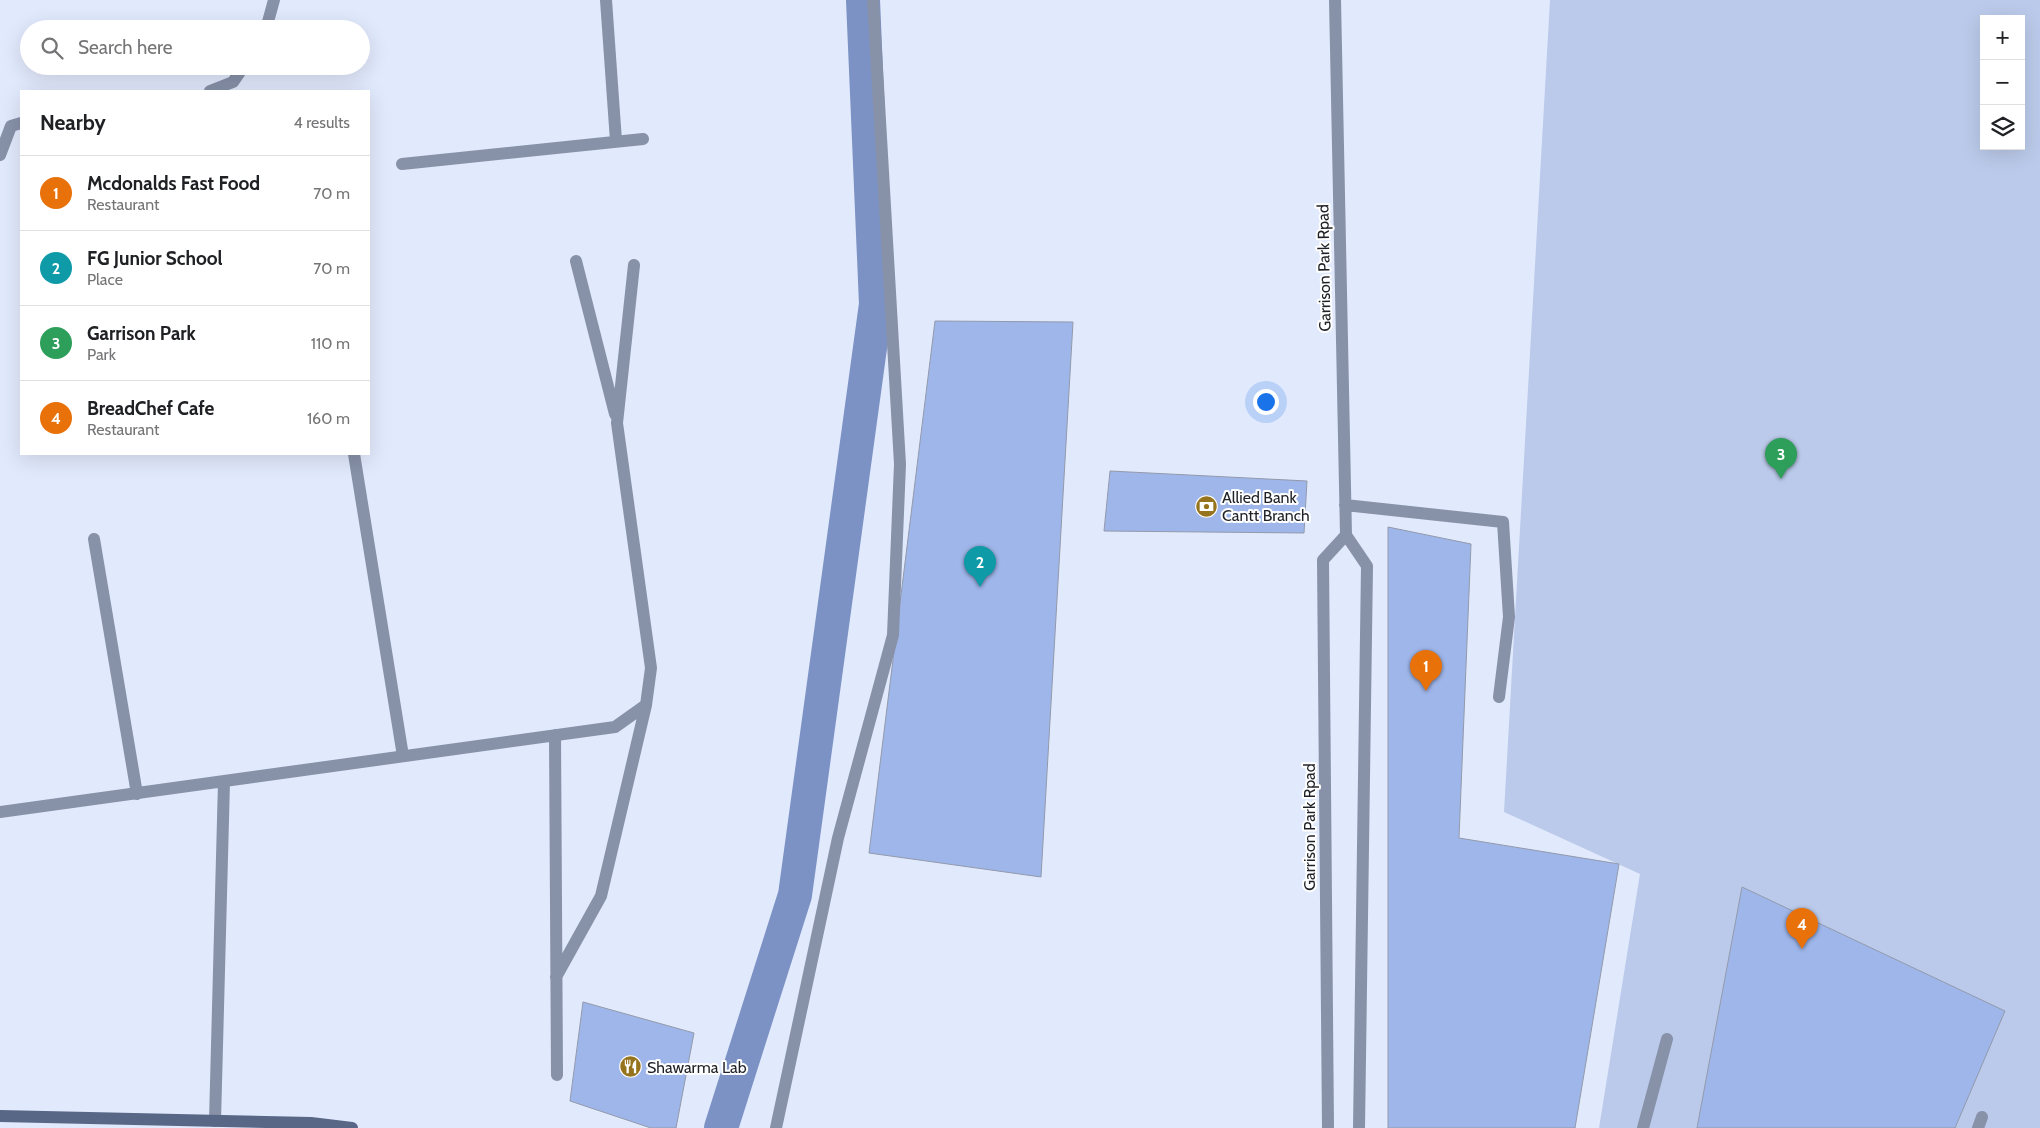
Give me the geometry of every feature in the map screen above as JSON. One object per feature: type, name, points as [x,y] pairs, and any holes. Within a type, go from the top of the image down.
[{"type":"street","points":[[268,20],[274,0]]},
{"type":"street","points":[[606,0],[616,141]]},
{"type":"street","points":[[776,1128],[838,838],[893,634],[900,464],[873,0]]},
{"type":"street","name":"Garrison Park Rpad","points":[[1328,1128],[1323,560],[1346,535],[1335,0]]},
{"type":"street","points":[[213,90],[233,82],[238,75]]},
{"type":"street","points":[[0,155],[2,144],[10,126],[20,123]]},
{"type":"street","points":[[402,164],[643,139]]},
{"type":"street","points":[[556,976],[601,896],[646,705],[652,668],[618,423],[576,261]]},
{"type":"street","points":[[618,423],[634,265]]},
{"type":"street","points":[[354,455],[403,756]]},
{"type":"street","points":[[1345,505],[1503,522],[1509,617],[1499,697]]},
{"type":"street","points":[[1346,535],[1368,566],[1359,1128]]},
{"type":"street","points":[[94,539],[136,794]]},
{"type":"street","points":[[0,812],[615,727],[646,705]]},
{"type":"street","points":[[555,735],[557,1075]]},
{"type":"street","points":[[215,1121],[224,782]]},
{"type":"street","points":[[1643,1128],[1667,1038]]},
{"type":"street","points":[[0,1116],[311,1123],[352,1128]]},
{"type":"shaded area","points":[[1550,0],[2040,0],[2040,1128],[1599,1128],[1640,874],[1504,812]]},
{"type":"building","points":[[935,321],[1073,322],[1041,877],[869,853]]},
{"type":"building","name":"Allied Bank Cantt Branch","points":[[1110,471],[1307,481],[1304,533],[1104,531]]},
{"type":"building","points":[[1388,527],[1471,544],[1459,838],[1619,864],[1575,1128],[1388,1128]]},
{"type":"building","points":[[1742,887],[2005,1011],[1955,1128],[1697,1128]]},
{"type":"building","name":"Shawarma Lab","points":[[583,1002],[694,1033],[676,1128],[651,1128],[570,1101]]},
{"type":"waterway","points":[[721,1128],[795,895],[876,304],[863,0]]},
{"type":"place","name":"Garrison Park","points":[[1781,479]]},
{"type":"place","name":"Allied Bank Cantt Branch","points":[[1206,506]]},
{"type":"place","name":"FG Junior School","points":[[980,587]]},
{"type":"place","name":"Mcdonalds Fast Food","points":[[1426,691]]},
{"type":"place","name":"BreadChef Cafe","points":[[1802,949]]},
{"type":"place","name":"Shawarma Lab","points":[[631,1067]]}]
